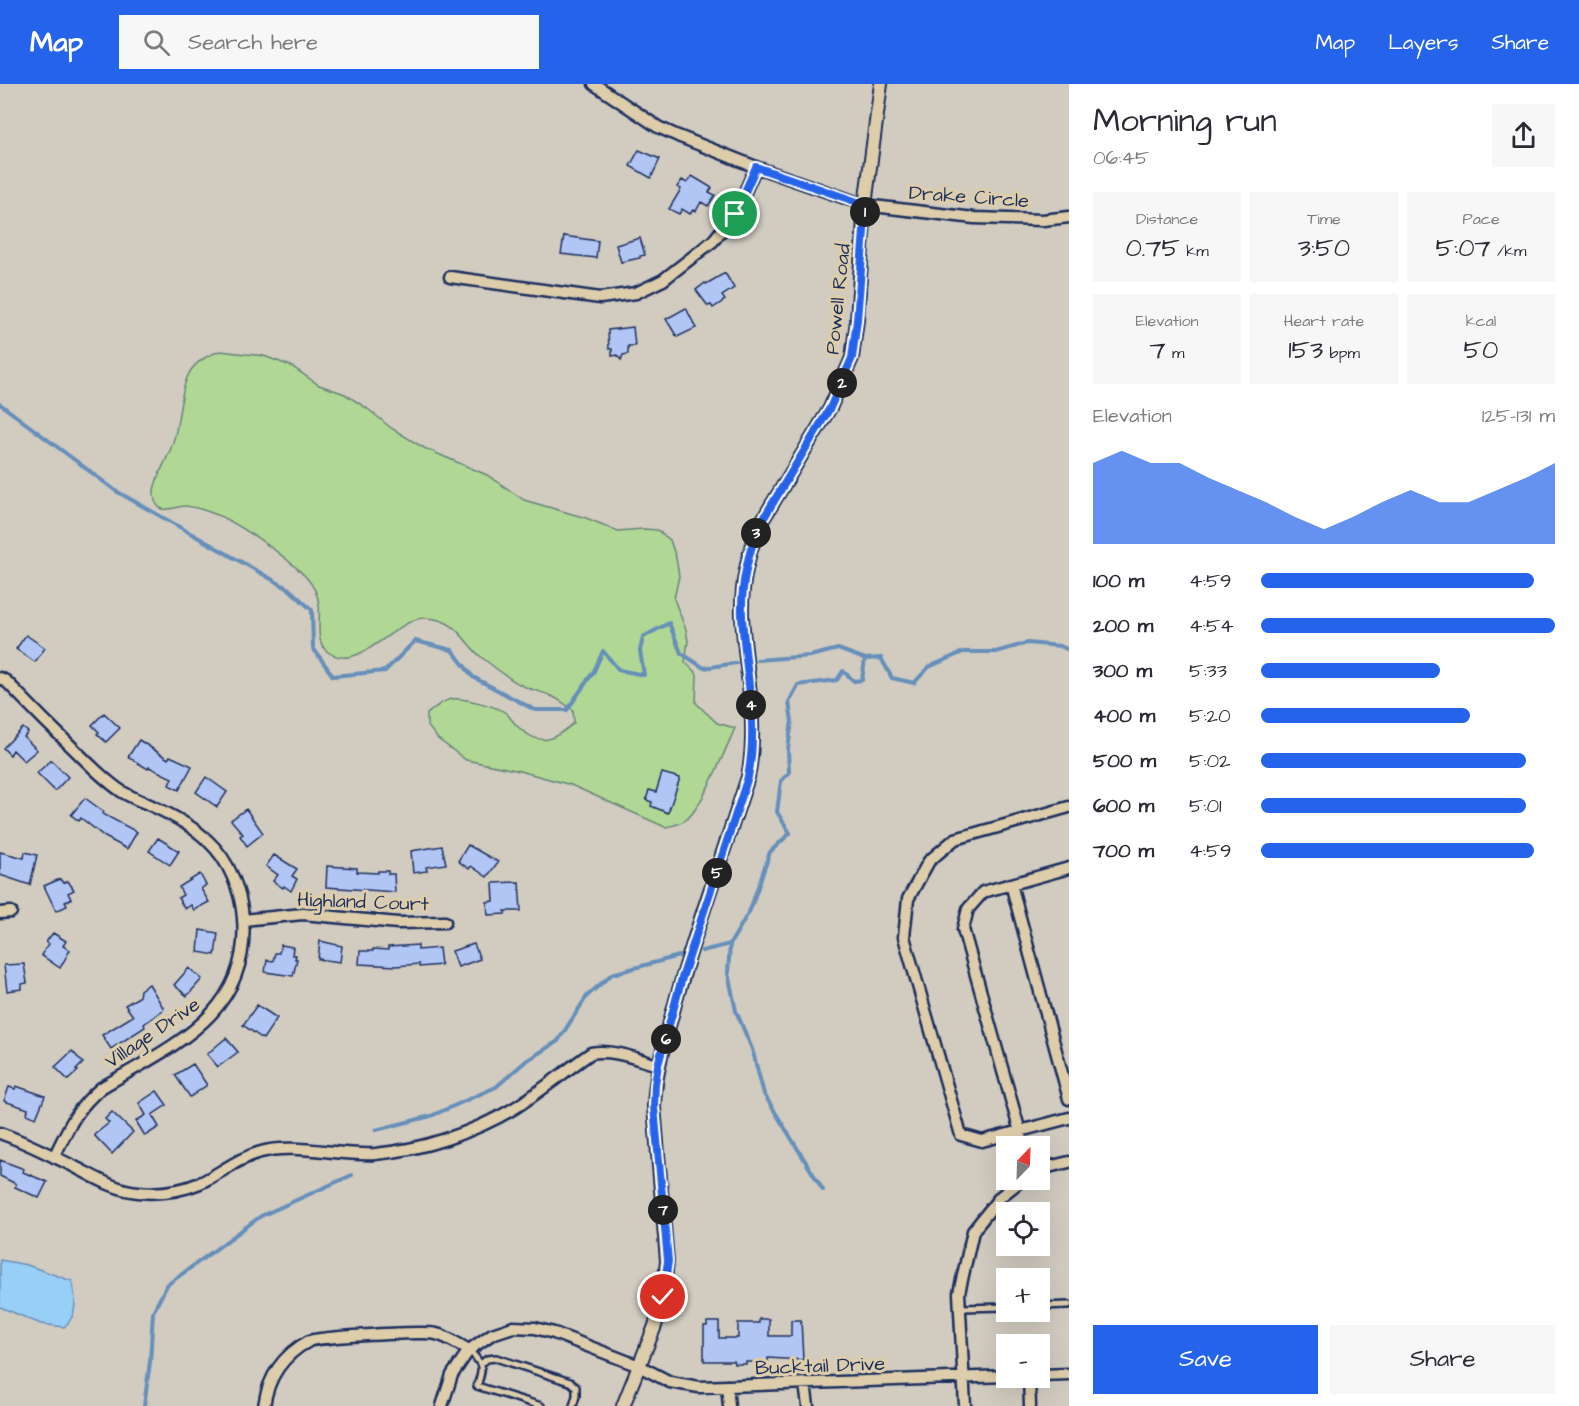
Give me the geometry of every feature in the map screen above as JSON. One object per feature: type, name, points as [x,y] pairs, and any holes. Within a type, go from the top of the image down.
[{"type":"street","name":"Drake Circle","points":[[594,84],[658,127],[756,167],[866,205],[974,218],[1043,220],[1069,217]]},
{"type":"street","name":"Powell Road","points":[[623,1406],[655,1326],[663,1297],[668,1261],[654,1107],[658,1065],[682,978],[748,777],[751,758],[753,728],[742,615],[748,560],[759,526],[830,408],[849,365],[856,339],[866,205],[881,84]]},
{"type":"street","points":[[450,277],[600,298],[636,293],[663,280],[713,241],[735,214],[756,167]]},
{"type":"street","name":"Village Drive","points":[[0,678],[6,681],[101,775],[122,792],[192,828],[209,842],[226,865],[242,902],[244,936],[237,971],[227,996],[216,1011],[201,1026],[101,1088],[78,1111],[54,1156]]},
{"type":"street","points":[[1069,807],[955,839],[929,861],[909,899],[904,937],[961,1135],[982,1141],[1069,1118]]},
{"type":"street","points":[[1021,1136],[963,930],[968,909],[983,892],[1069,868]]},
{"type":"street","points":[[1011,884],[1069,1099]]},
{"type":"street","name":"Highland Court","points":[[243,920],[303,914],[398,922],[444,922]]},
{"type":"street","points":[[0,1133],[54,1156],[109,1184],[135,1192],[156,1194],[200,1183],[242,1159],[262,1151],[282,1149],[337,1154],[375,1154],[449,1138],[512,1109],[591,1053],[603,1051],[616,1053],[658,1065]]},
{"type":"street","points":[[1050,1167],[1069,1162]]},
{"type":"street","points":[[964,1406],[959,1293],[973,1231],[1000,1197],[1009,1190]]},
{"type":"street","name":"Bucktail Drive","points":[[469,1350],[492,1334],[513,1327],[535,1328],[555,1333],[639,1366],[670,1382],[699,1388],[996,1376]]},
{"type":"street","points":[[264,1406],[265,1395],[273,1374],[286,1357],[311,1340],[437,1334],[469,1350],[452,1375],[442,1406]]},
{"type":"street","points":[[1050,1374],[1069,1374]]},
{"type":"street","points":[[805,1384],[808,1406]]},
{"type":"street","points":[[727,1386],[729,1406]]},
{"type":"street","points":[[1029,1388],[1030,1406]]},
{"type":"lane","points":[[1050,1306],[1069,1305]]},
{"type":"lane","points":[[960,1308],[996,1307]]},
{"type":"lane","points":[[469,1350],[481,1364],[482,1370],[477,1386],[541,1406]]},
{"type":"lane","points":[[481,1364],[488,1359],[496,1358],[570,1382],[576,1387],[573,1406]]},
{"type":"green space","points":[[220,351],[264,356],[291,366],[319,385],[345,394],[391,428],[424,448],[487,475],[524,500],[586,518],[618,531],[657,530],[670,540],[679,576],[674,599],[688,641],[685,662],[697,674],[696,703],[717,723],[735,728],[700,803],[687,819],[665,827],[571,785],[520,771],[466,760],[438,739],[427,725],[427,714],[444,701],[463,699],[495,708],[506,713],[526,734],[541,739],[554,737],[574,723],[573,710],[554,697],[524,687],[511,679],[480,656],[452,626],[437,619],[415,620],[353,656],[340,657],[328,652],[321,643],[316,593],[309,580],[298,569],[262,541],[223,518],[189,506],[168,509],[159,507],[154,491],[174,439],[187,377],[198,362]]},
{"type":"water","points":[[0,1260],[27,1265],[72,1281],[75,1306],[69,1323],[64,1327],[41,1324],[0,1307]]},
{"type":"building","points":[[639,150],[660,159],[651,178],[630,166]]},
{"type":"building","points":[[692,176],[712,188],[709,192],[715,195],[708,206],[701,202],[696,211],[693,210],[690,214],[682,209],[679,214],[669,209],[681,189],[677,187],[682,180],[687,183]]},
{"type":"building","points":[[564,236],[598,241],[596,258],[561,254]]},
{"type":"building","points":[[640,238],[645,255],[621,262],[616,245]]},
{"type":"building","points":[[725,273],[734,288],[722,296],[725,300],[713,308],[711,305],[708,306],[696,290]]},
{"type":"building","points":[[686,308],[696,328],[677,337],[666,319]]},
{"type":"building","points":[[633,327],[635,346],[628,346],[628,354],[623,355],[621,360],[617,355],[612,356],[612,349],[609,349],[608,330]]},
{"type":"building","points":[[26,635],[45,648],[35,662],[16,649]]},
{"type":"building","points":[[104,713],[120,728],[106,742],[97,734],[99,732],[92,725]]},
{"type":"building","points":[[23,728],[28,732],[24,737],[37,750],[24,761],[13,750],[10,755],[3,748]]},
{"type":"building","points":[[139,740],[168,759],[170,756],[192,766],[179,790],[169,785],[172,778],[149,767],[148,769],[128,757]]},
{"type":"building","points":[[51,760],[68,777],[55,791],[37,773]]},
{"type":"building","points":[[662,773],[680,778],[668,813],[651,806],[652,802],[646,800],[649,790],[656,792]]},
{"type":"building","points":[[206,777],[227,792],[217,807],[196,792]]},
{"type":"building","points":[[85,798],[104,812],[103,814],[137,832],[127,849],[105,837],[81,818],[79,821],[71,815]]},
{"type":"building","points":[[246,809],[263,833],[247,846],[240,836],[243,834],[231,820]]},
{"type":"building","points":[[158,838],[179,851],[170,865],[149,851]]},
{"type":"building","points":[[468,845],[498,862],[487,877],[471,866],[469,869],[458,861]]},
{"type":"building","points":[[442,846],[446,864],[426,867],[427,871],[413,873],[411,851]]},
{"type":"building","points":[[0,852],[24,858],[25,852],[37,855],[30,885],[0,875]]},
{"type":"building","points":[[274,855],[297,869],[292,876],[297,879],[291,891],[273,881],[278,875],[266,866]]},
{"type":"building","points":[[327,866],[357,868],[357,872],[388,871],[388,874],[394,874],[395,892],[326,887]]},
{"type":"building","points":[[200,874],[206,885],[201,889],[209,902],[194,910],[191,905],[185,909],[178,898],[183,895],[179,887]]},
{"type":"building","points":[[60,879],[63,883],[68,881],[74,890],[68,893],[71,899],[65,902],[67,906],[56,911],[44,886]]},
{"type":"building","points":[[519,882],[521,911],[505,911],[505,914],[488,915],[487,902],[494,901],[493,883]]},
{"type":"building","points":[[200,930],[218,933],[215,955],[198,952]]},
{"type":"building","points":[[53,933],[66,941],[63,946],[70,950],[60,968],[41,955],[49,944],[46,942]]},
{"type":"building","points":[[320,941],[342,946],[340,962],[318,959]]},
{"type":"building","points":[[474,944],[480,959],[458,967],[452,951]]},
{"type":"building","points":[[281,945],[293,947],[292,955],[296,955],[295,959],[297,959],[293,976],[265,972],[267,960],[273,961]]},
{"type":"building","points":[[418,945],[418,950],[439,948],[441,965],[419,967],[419,964],[396,966],[359,964],[360,951],[388,950],[388,947]]},
{"type":"building","points":[[24,964],[27,983],[22,984],[22,989],[7,991],[4,965]]},
{"type":"building","points":[[189,968],[202,979],[187,996],[174,985]]},
{"type":"building","points":[[149,984],[164,1009],[144,1024],[145,1027],[111,1049],[102,1035],[133,1016],[125,1005],[139,997],[140,990]]},
{"type":"building","points":[[257,1005],[277,1018],[263,1039],[243,1025]]},
{"type":"building","points":[[226,1038],[238,1052],[218,1067],[207,1054]]},
{"type":"building","points":[[72,1051],[83,1063],[68,1080],[55,1067]]},
{"type":"building","points":[[193,1064],[207,1085],[190,1097],[175,1075]]},
{"type":"building","points":[[16,1086],[45,1096],[36,1118],[27,1114],[28,1109],[4,1101],[9,1087],[15,1089]]},
{"type":"building","points":[[157,1091],[167,1105],[152,1115],[159,1127],[145,1136],[136,1121],[146,1115],[139,1103]]},
{"type":"building","points":[[112,1112],[133,1132],[112,1154],[94,1135],[109,1123],[105,1119]]},
{"type":"building","points":[[0,1160],[24,1169],[23,1172],[47,1182],[39,1198],[15,1187],[16,1184],[0,1176]]},
{"type":"building","points":[[759,1319],[769,1319],[769,1336],[791,1336],[791,1320],[801,1320],[803,1360],[768,1358],[768,1362],[746,1362],[746,1364],[734,1364],[734,1361],[704,1361],[704,1326],[707,1326],[707,1322],[719,1322],[719,1338],[738,1338],[738,1323],[759,1323]]},
{"type":"waterway","points":[[0,404],[116,491],[289,589],[312,610],[313,648],[333,676],[385,671],[415,641],[452,650],[473,677],[535,710],[567,710],[594,671],[603,651],[619,670],[644,675],[640,651],[643,637],[669,623],[681,653],[704,668],[736,663]]},
{"type":"waterway","points":[[757,660],[810,656],[838,649],[865,659],[881,658],[892,678],[914,683],[929,667],[963,652],[996,652],[1027,643],[1060,646],[1069,650]]},
{"type":"waterway","points":[[823,1190],[764,1094],[752,1049],[736,1011],[728,973],[730,944],[750,910],[770,852],[790,833],[777,812],[781,781],[789,773],[788,749],[792,721],[789,702],[798,685],[837,680],[843,671],[854,681],[862,680],[865,659]]},
{"type":"waterway","points":[[702,951],[730,944]]},
{"type":"waterway","points":[[376,1130],[431,1116],[496,1087],[526,1061],[558,1041],[587,996],[612,974],[679,956]]},
{"type":"waterway","points":[[144,1406],[153,1312],[167,1285],[261,1216],[352,1175]]},
{"type":"route","points":[[663,1297],[668,1261],[654,1107],[655,1084],[682,978],[748,777],[753,728],[742,615],[744,581],[759,526],[830,408],[852,358],[856,339],[866,205],[756,167],[735,214]]}]
